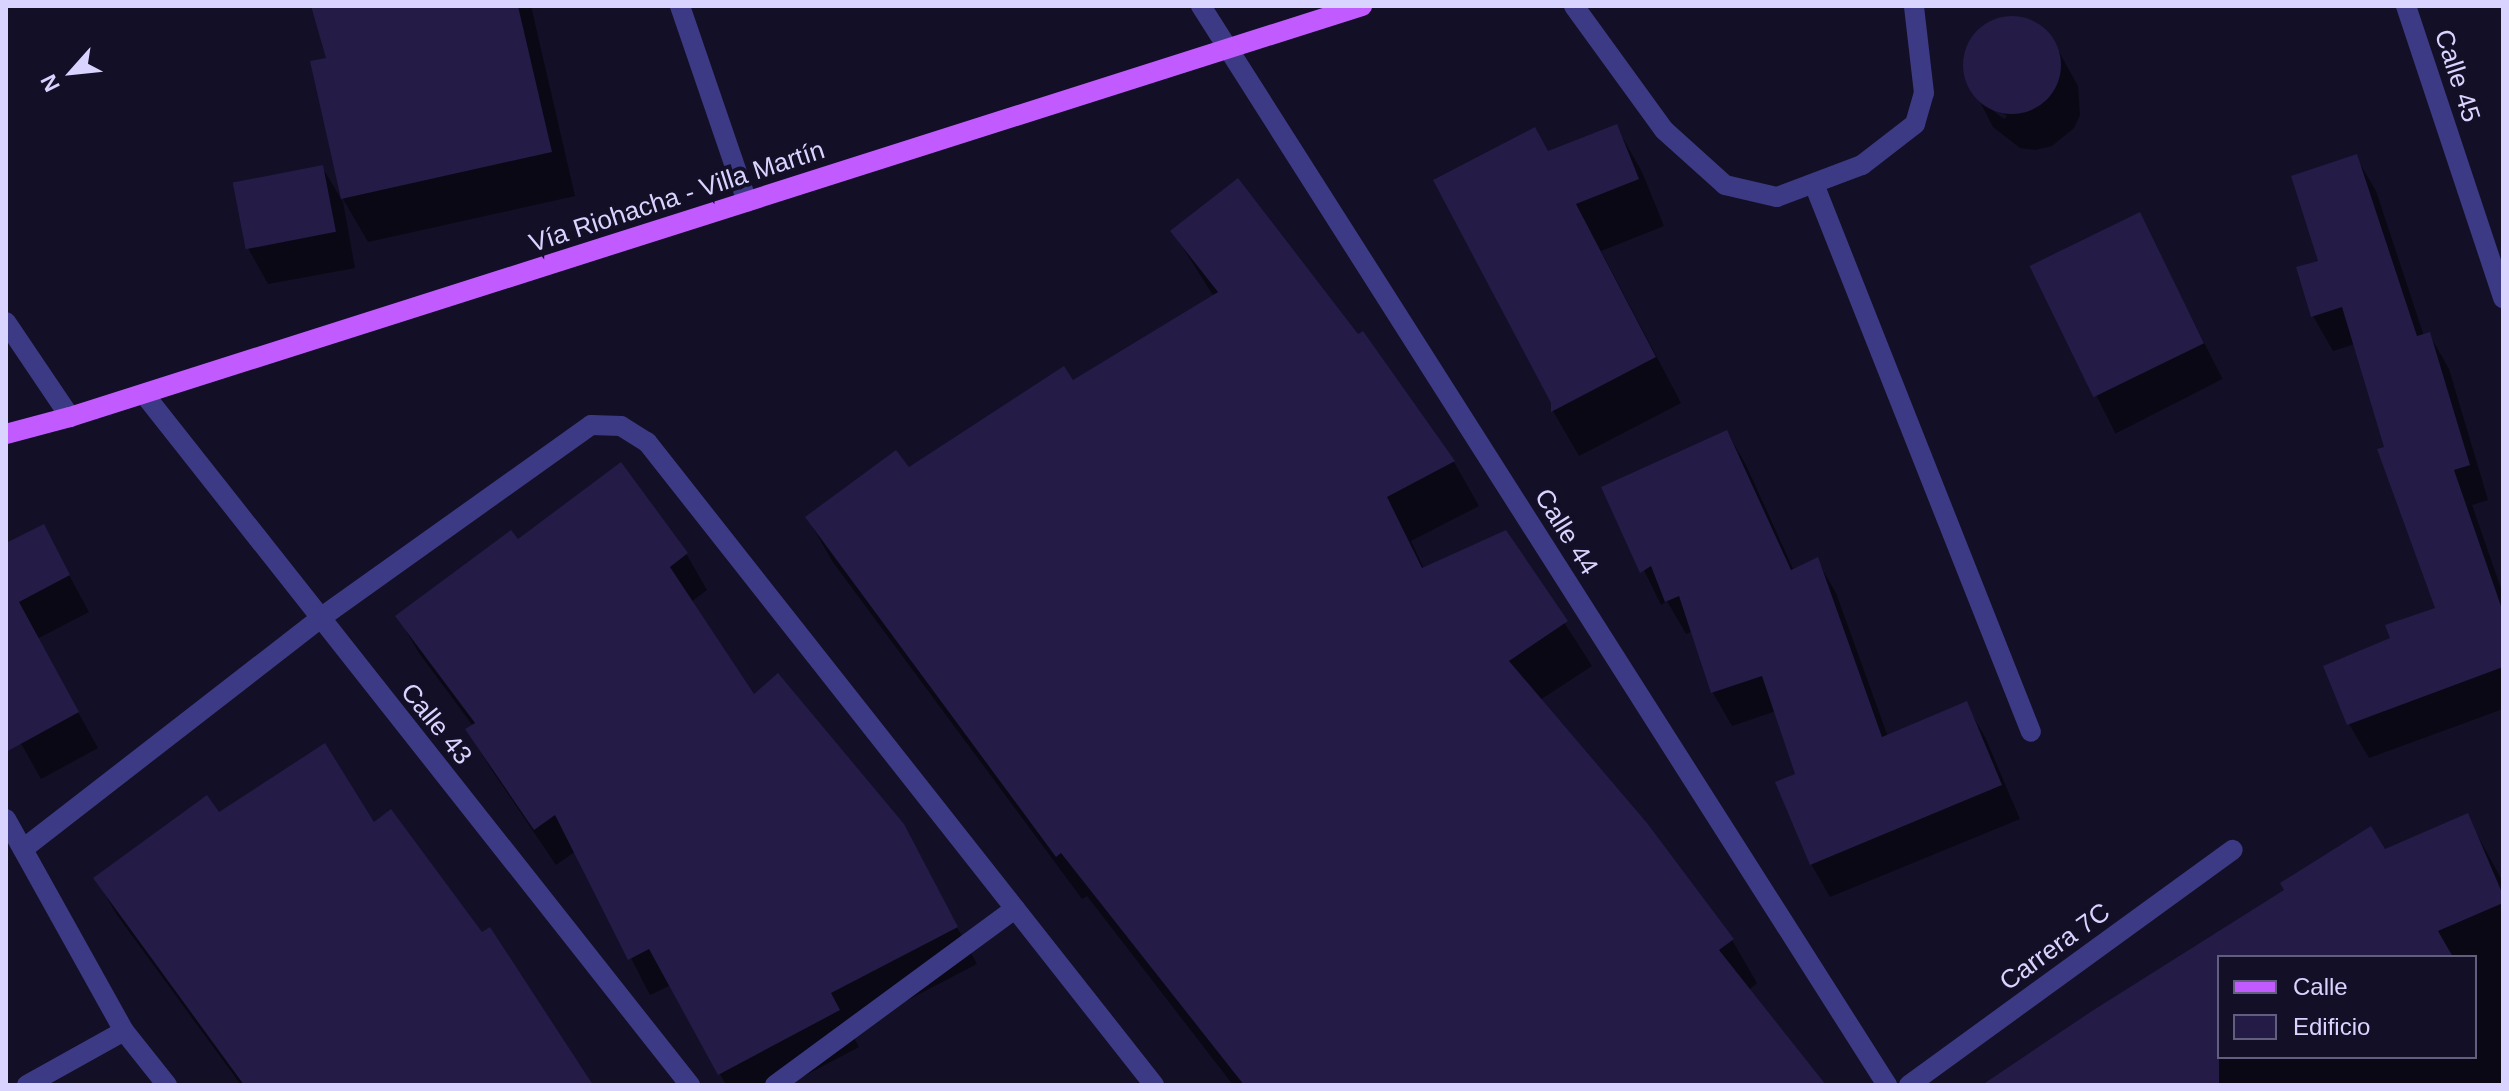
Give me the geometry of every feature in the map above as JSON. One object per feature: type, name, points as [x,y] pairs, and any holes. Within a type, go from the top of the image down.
[{"type":"main road","name":"Vía Riohacha - Villa Martín","points":[[6,434],[144,394],[1362,6]]},
{"type":"street","points":[[680,6],[747,202]]},
{"type":"street","name":"Calle 44","points":[[1201,6],[1887,1085]]},
{"type":"street","points":[[1574,6],[1664,130],[1725,185],[1777,197],[1862,165],[1915,124],[1924,93],[1914,6]]},
{"type":"street","name":"Calle 45","points":[[2406,6],[2503,298]]},
{"type":"street","points":[[1814,184],[2031,732]]},
{"type":"street","points":[[6,322],[70,417]]},
{"type":"street","name":"Calle 43","points":[[144,394],[690,1085]]},
{"type":"street","points":[[23,849],[319,619],[591,425],[621,426],[647,442],[1154,1085]]},
{"type":"street","points":[[6,819],[124,1031],[167,1085]]},
{"type":"street","name":"Carrera 7C","points":[[1909,1085],[2233,850]]},
{"type":"street","points":[[775,1085],[1015,909]]},
{"type":"street","points":[[27,1085],[124,1031]]},
{"type":"building","points":[[311,6],[518,6],[552,152],[341,199],[310,61],[326,58]]},
{"type":"building","points":[[2012,16],[2031,20],[2047,30],[2057,46],[2061,65],[2057,84],[2047,100],[2031,110],[2012,114],[1993,110],[1977,100],[1967,84],[1963,65],[1967,46],[1977,30],[1993,20]]},
{"type":"building","points":[[1617,124],[1639,179],[1576,204],[1656,357],[1551,412],[1551,403],[1433,180],[1535,127],[1548,151]]},
{"type":"building","points":[[2357,154],[2417,336],[2430,332],[2470,465],[2454,470],[2503,612],[2503,667],[2347,725],[2323,666],[2390,638],[2385,625],[2435,608],[2377,449],[2384,447],[2342,307],[2311,317],[2296,267],[2318,261],[2291,176]]},
{"type":"building","points":[[323,165],[336,232],[246,249],[233,183]]},
{"type":"building","points":[[1238,178],[1358,334],[1363,331],[1455,461],[1387,497],[1422,568],[1506,530],[1568,621],[1509,661],[1647,823],[1734,939],[1719,950],[1826,1085],[1244,1085],[1061,853],[1056,857],[805,517],[896,450],[909,467],[1064,366],[1073,380],[1218,292],[1170,231]]},
{"type":"building","points":[[2140,212],[2204,343],[2093,397],[2029,266]]},
{"type":"building","points":[[1727,430],[1791,570],[1818,557],[1882,737],[1967,701],[2002,785],[1810,865],[1775,782],[1795,774],[1762,676],[1711,693],[1679,596],[1665,602],[1651,566],[1640,573],[1601,487]]},
{"type":"building","points":[[621,462],[688,553],[670,567],[754,694],[778,673],[904,824],[958,927],[831,993],[840,1010],[718,1075],[649,949],[628,960],[555,815],[534,830],[465,729],[475,723],[395,616],[511,530],[518,539]]},
{"type":"building","points":[[44,524],[70,575],[19,602],[79,712],[6,752],[6,543]]},
{"type":"building","points":[[325,743],[374,822],[391,809],[482,932],[490,927],[593,1085],[244,1085],[93,878],[207,795],[219,812]]},
{"type":"building","points":[[2468,813],[2503,895],[2503,903],[2438,931],[2452,955],[2217,955],[2219,1085],[1982,1085],[2092,1011],[2284,890],[2280,883],[2371,826],[2385,849]]}]
